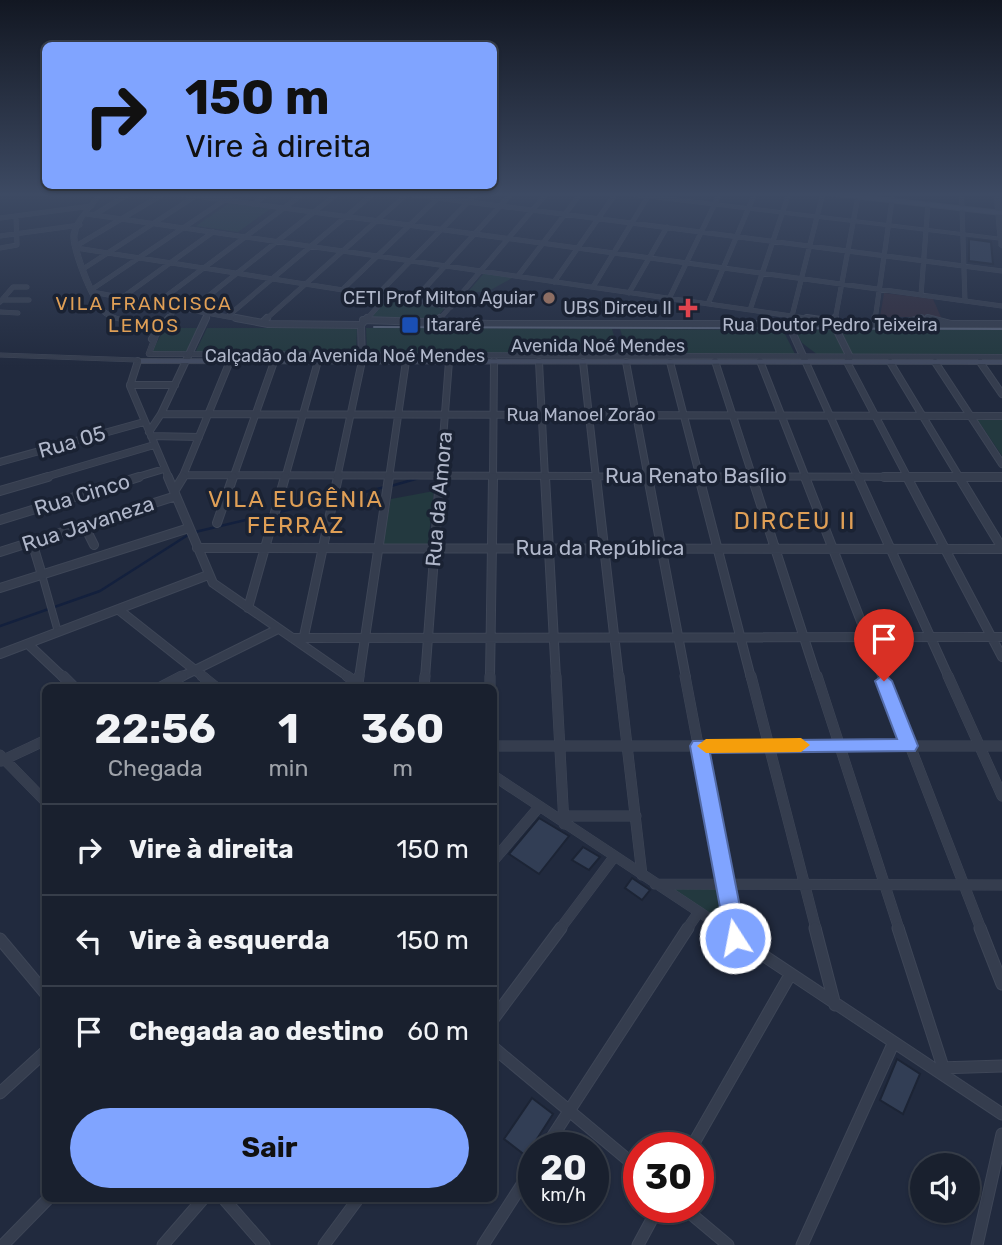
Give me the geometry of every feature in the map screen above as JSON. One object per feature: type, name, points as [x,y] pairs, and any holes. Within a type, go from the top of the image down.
[{"type":"main road","name":"Avenida Noé Mendes","points":[[143,358],[274,362],[362,358],[538,362],[760,362],[805,359],[1002,362]]},
{"type":"street","points":[[77,251],[103,312],[144,324],[154,338]]},
{"type":"street","points":[[97,251],[449,309]]},
{"type":"street","points":[[83,268],[110,251]]},
{"type":"street","points":[[92,291],[149,251]]},
{"type":"street","points":[[123,297],[187,251]]},
{"type":"street","points":[[157,303],[226,251]]},
{"type":"street","points":[[192,309],[265,251]]},
{"type":"street","points":[[228,316],[304,251]]},
{"type":"street","points":[[263,322],[343,251]]},
{"type":"street","points":[[344,251],[834,324]]},
{"type":"street","points":[[342,290],[382,251]]},
{"type":"street","points":[[376,296],[420,251]]},
{"type":"street","points":[[413,301],[459,251]]},
{"type":"street","points":[[438,321],[498,251]]},
{"type":"street","points":[[518,276],[537,251]]},
{"type":"street","points":[[554,282],[575,251]]},
{"type":"street","points":[[600,251],[1002,306]]},
{"type":"street","points":[[629,293],[653,251]]},
{"type":"street","points":[[669,299],[692,251]]},
{"type":"street","points":[[708,304],[731,251]]},
{"type":"street","points":[[751,310],[770,251]]},
{"type":"street","points":[[792,316],[809,251]]},
{"type":"street","points":[[848,251],[834,324],[876,415],[1002,657]]},
{"type":"street","points":[[849,251],[1002,271]]},
{"type":"street","points":[[874,326],[885,251]]},
{"type":"street","points":[[922,295],[925,251]]},
{"type":"street","points":[[963,251],[965,301]]},
{"type":"street","points":[[593,287],[614,253]]},
{"type":"street","points":[[1,301],[13,287],[27,287]]},
{"type":"street","name":"Rua Doutor Pedro Teixeira","points":[[92,291],[263,322],[453,321],[491,324],[874,326],[1002,324]]},
{"type":"street","points":[[303,636],[362,358],[362,323],[386,297]]},
{"type":"street","points":[[1,301],[29,300]]},
{"type":"street","points":[[176,307],[154,338],[130,385],[208,575],[218,588],[358,684]]},
{"type":"street","points":[[449,309],[453,321]]},
{"type":"street","points":[[0,312],[18,313]]},
{"type":"street","points":[[150,434],[189,360],[209,312]]},
{"type":"street","points":[[789,325],[1002,796]]},
{"type":"street","name":"Avenida Noé Mendes","points":[[0,355],[143,358]]},
{"type":"street","points":[[849,359],[1002,357]]},
{"type":"street","name":"Calçadão da Avenida Noé Mendes","points":[[189,360],[805,359]]},
{"type":"street","points":[[175,493],[230,361]]},
{"type":"street","points":[[248,608],[318,361]]},
{"type":"street","points":[[361,684],[406,361]]},
{"type":"street","name":"Rua da Amora","points":[[424,684],[449,361]]},
{"type":"street","points":[[490,684],[494,361]]},
{"type":"street","points":[[715,361],[938,1068]]},
{"type":"street","points":[[217,523],[274,362]]},
{"type":"street","points":[[538,362],[564,820]]},
{"type":"street","points":[[583,362],[642,875]]},
{"type":"street","points":[[626,362],[735,938]]},
{"type":"street","points":[[670,362],[835,1005]]},
{"type":"street","points":[[760,362],[1002,984]]},
{"type":"street","points":[[890,362],[1002,549]]},
{"type":"street","points":[[935,362],[1002,464]]},
{"type":"street","points":[[980,362],[1002,394]]},
{"type":"street","points":[[130,385],[175,385]]},
{"type":"street","name":"Rua Manoel Zorão","points":[[161,414],[1002,416]]},
{"type":"street","name":"Rua 05","points":[[0,462],[144,422]]},
{"type":"street","points":[[150,434],[199,437]]},
{"type":"street","points":[[0,491],[154,445]]},
{"type":"street","name":"Rua Cinco","points":[[0,520],[164,470]]},
{"type":"street","name":"Rua Renato Basílio","points":[[184,475],[1002,477]]},
{"type":"street","name":"Rua Javaneza","points":[[0,552],[175,493]]},
{"type":"street","points":[[84,525],[94,545]]},
{"type":"street","points":[[0,588],[191,531]]},
{"type":"street","points":[[32,542],[58,632]]},
{"type":"street","name":"Rua da República","points":[[197,548],[1002,549]]},
{"type":"street","points":[[0,654],[208,575]]},
{"type":"street","points":[[119,610],[212,684]]},
{"type":"street","points":[[168,684],[278,629]]},
{"type":"street","points":[[292,638],[1002,637]]},
{"type":"street","points":[[28,644],[71,684]]},
{"type":"street","points":[[42,742],[1,759],[42,798]]},
{"type":"street","points":[[497,746],[1002,746]]},
{"type":"street","points":[[497,778],[539,807],[564,820],[614,858],[893,1044],[938,1068],[1002,1114]]},
{"type":"street","points":[[497,856],[539,807]]},
{"type":"street","points":[[564,820],[636,816]]},
{"type":"street","points":[[497,1013],[614,858]]},
{"type":"street","points":[[655,884],[1002,885]]},
{"type":"street","points":[[555,1132],[698,913]]},
{"type":"street","points":[[0,939],[42,989]]},
{"type":"street","points":[[700,1132],[790,975]]},
{"type":"street","points":[[802,1245],[893,1044]]},
{"type":"street","points":[[497,1051],[623,1157]]},
{"type":"street","points":[[0,1093],[42,1055]]},
{"type":"street","points":[[938,1068],[1002,1066]]},
{"type":"street","points":[[977,1245],[1002,1134]]},
{"type":"street","points":[[483,1245],[518,1191]]},
{"type":"street","points":[[3,1245],[45,1202]]},
{"type":"street","points":[[163,1245],[200,1202]]},
{"type":"street","points":[[227,1202],[264,1245]]},
{"type":"street","points":[[324,1245],[356,1202]]},
{"type":"street","points":[[638,1245],[650,1223]]},
{"type":"street","points":[[702,1223],[728,1245]]},
{"type":"shaded area","points":[[884,293],[933,299],[941,317],[880,317]]},
{"type":"green space","points":[[484,273],[514,277],[487,292],[468,292]]},
{"type":"green space","points":[[388,298],[445,308],[435,320],[368,319]]},
{"type":"green space","points":[[165,328],[198,328],[186,355],[152,351]]},
{"type":"green space","points":[[207,328],[357,328],[356,355],[194,355]]},
{"type":"green space","points":[[366,328],[612,329],[620,356],[367,355]]},
{"type":"green space","points":[[620,329],[783,330],[796,356],[629,356]]},
{"type":"green space","points":[[794,330],[1002,330],[1002,355],[818,355],[802,343]]},
{"type":"green space","points":[[1002,418],[1002,456],[977,419]]},
{"type":"green space","points":[[434,491],[428,544],[382,546],[391,499]]},
{"type":"green space","points":[[655,884],[724,884],[735,938]]},
{"type":"building","points":[[969,251],[992,251],[993,264],[969,261]]},
{"type":"building","points":[[539,818],[569,836],[539,874],[509,854]]},
{"type":"building","points":[[583,847],[600,857],[589,870],[572,860]]},
{"type":"building","points":[[632,878],[650,890],[642,900],[625,888]]},
{"type":"building","points":[[897,1059],[920,1074],[903,1114],[880,1100]]},
{"type":"building","points":[[532,1098],[553,1114],[541,1132],[518,1132],[518,1150],[504,1139]]},
{"type":"waterway","points":[[391,486],[419,478]]},
{"type":"waterway","points":[[337,499],[385,487]]},
{"type":"waterway","points":[[0,626],[100,591],[191,533],[330,500]]},
{"type":"tram line","points":[[374,327],[1002,329]]},
{"type":"slow traffic","points":[[706,746],[801,745]]},
{"type":"place","name":"CETI Prof Milton Aguiar","points":[[549,298]]},
{"type":"place","name":"UBS Dirceu II","points":[[688,308]]},
{"type":"place","name":"Itararé","points":[[410,325]]},
{"type":"district","name":"VILA FRANCISCA LEMOS","points":[[144,314]]},
{"type":"district","name":"VILA EUGÊNIA FERRAZ","points":[[296,512]]},
{"type":"district","name":"DIRCEU II","points":[[795,521]]},
{"type":"route","points":[[735,938],[699,746],[909,746],[884,681]]}]
